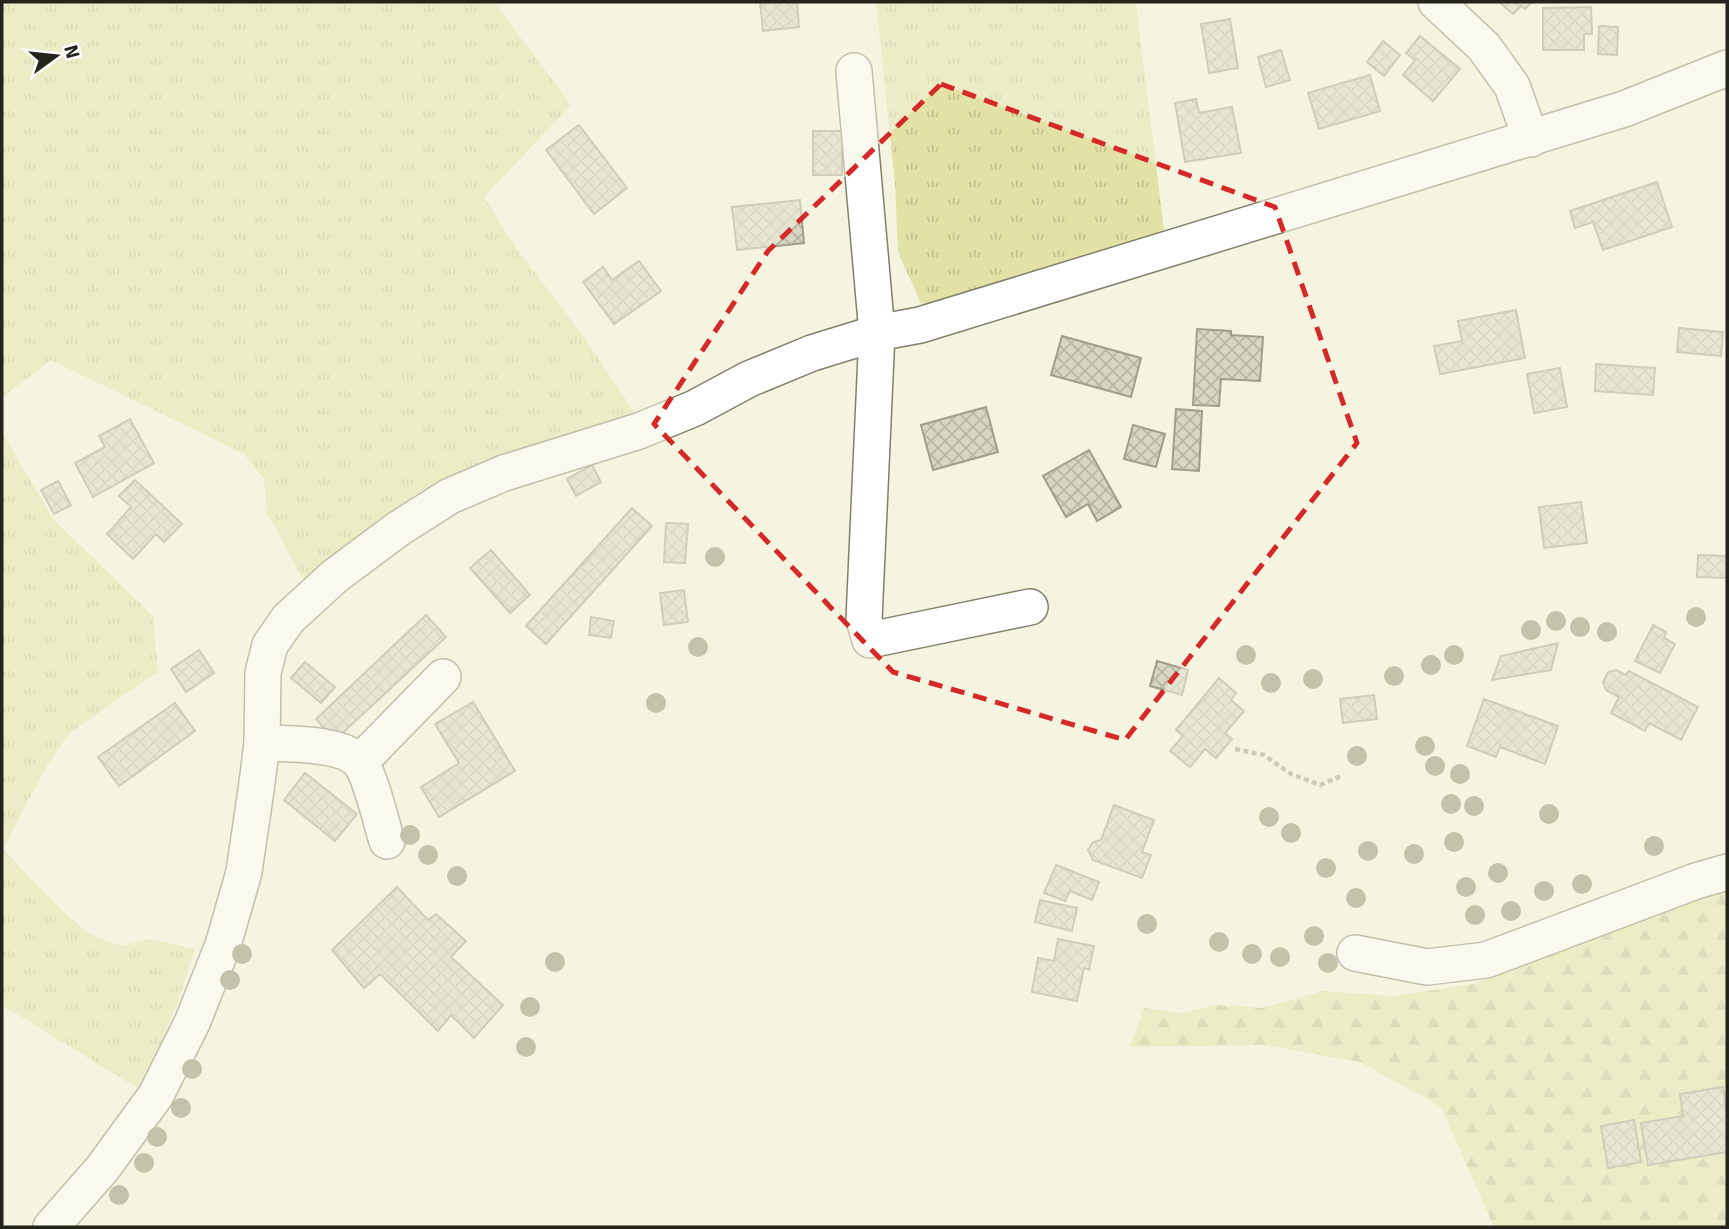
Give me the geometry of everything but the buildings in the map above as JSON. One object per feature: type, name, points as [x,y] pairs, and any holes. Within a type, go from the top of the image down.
[{"type":"street","points":[[1436,2],[1484,47],[1512,86],[1531,139]]},
{"type":"street","points":[[51,1227],[102,1169],[156,1095],[192,1023],[223,945],[244,872],[262,743],[262,673],[270,645],[288,619],[335,576],[398,529],[450,496],[504,473],[639,431],[695,408],[749,379],[812,353],[933,321],[1531,139],[1624,109],[1727,68]]},
{"type":"street","points":[[855,71],[877,334],[864,620],[870,640],[1030,607]]},
{"type":"street","points":[[360,762],[443,677]]},
{"type":"street","points":[[262,743],[303,744],[328,748],[346,753],[360,762],[387,841]]},
{"type":"street","points":[[1355,953],[1427,967],[1486,960],[1696,881],[1727,872]]},
{"type":"path","points":[[1235,749],[1264,755],[1291,774],[1321,785],[1341,776]]},
{"type":"highlighted area","points":[[941,84],[1275,207],[1357,443],[1125,740],[893,672],[654,424],[768,251]]},
{"type":"green space","points":[[2,2],[494,2],[571,105],[484,197],[516,248],[582,334],[635,413],[491,462],[307,586],[267,513],[264,479],[244,454],[51,360],[2,398]]},
{"type":"green space","points":[[876,2],[1136,2],[1164,231],[922,305],[898,252],[895,183]]},
{"type":"green space","points":[[2,433],[54,520],[153,616],[158,672],[69,733],[46,767],[3,849],[61,910],[91,935],[121,946],[149,939],[195,949],[176,1007],[142,1091],[2,1005]]},
{"type":"green space","points":[[1727,889],[1727,1227],[1494,1227],[1441,1107],[1360,1062],[1265,1045],[1130,1047],[1144,1008],[1181,1013],[1217,1005],[1262,1008],[1323,991],[1393,996],[1473,984]]}]
